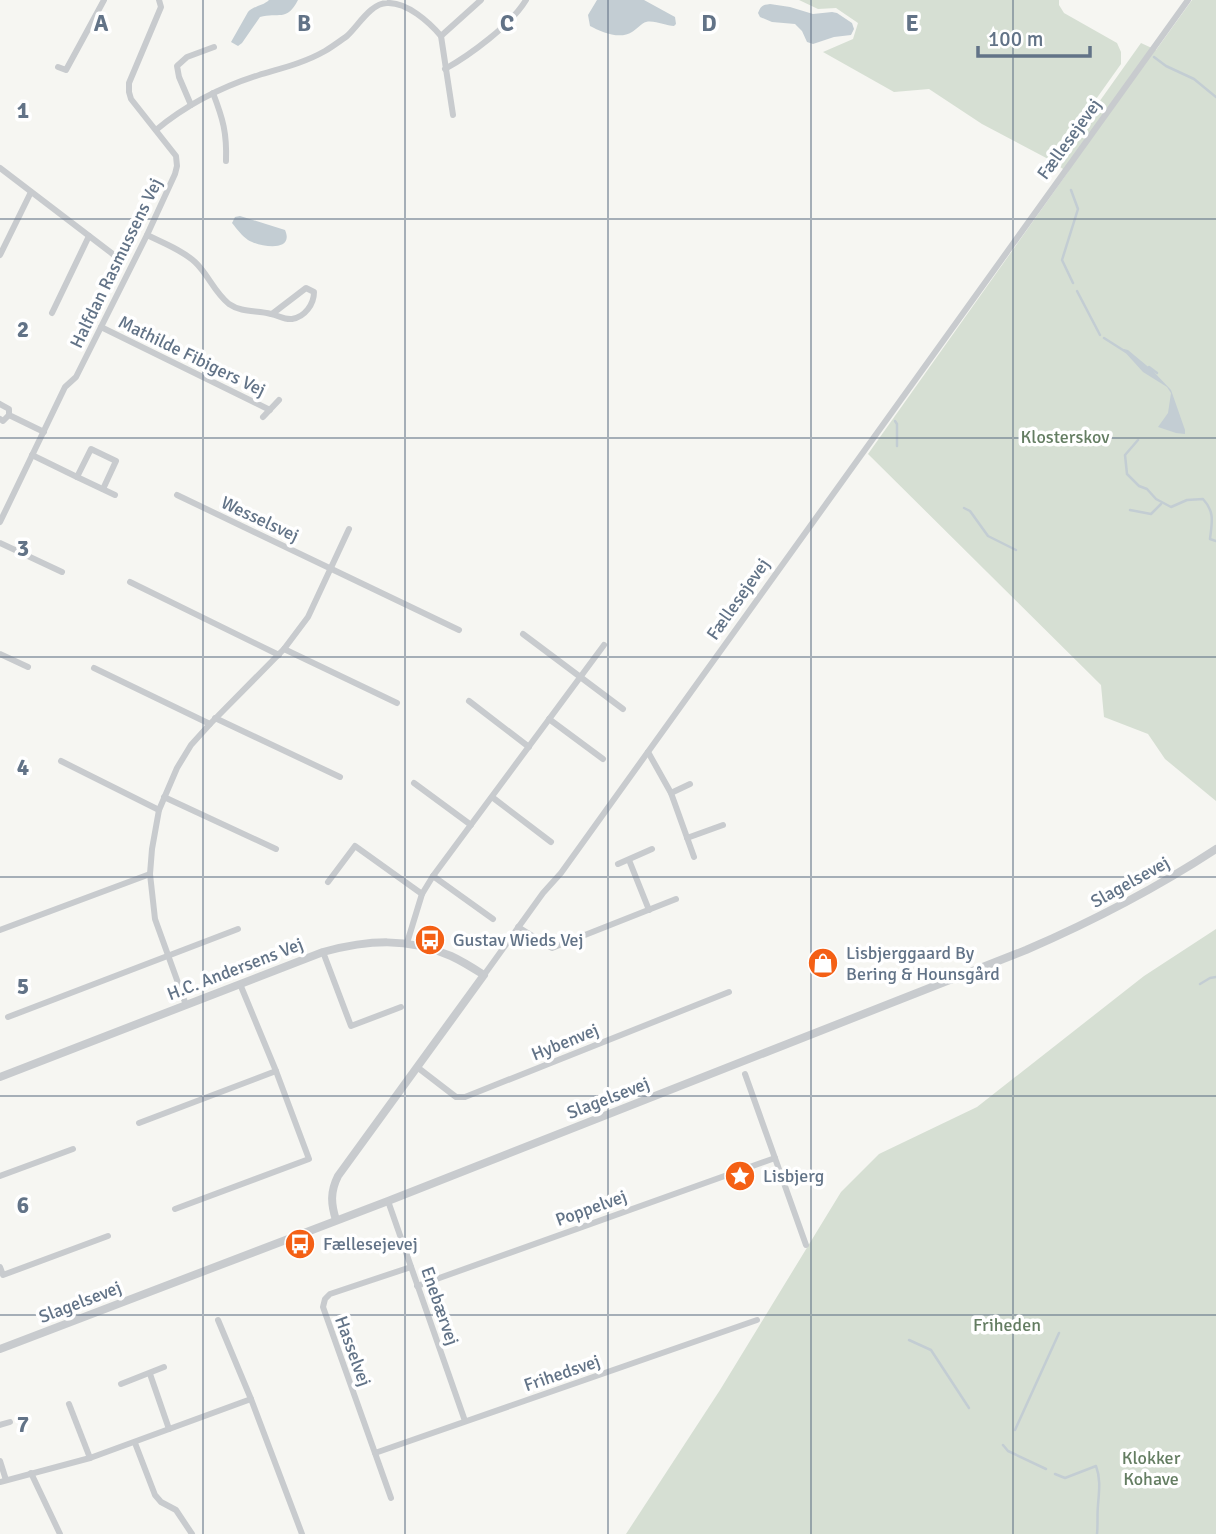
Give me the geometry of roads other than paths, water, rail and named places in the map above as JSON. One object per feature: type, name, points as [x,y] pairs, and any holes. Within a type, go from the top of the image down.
[{"type":"street","points":[[58,67],[66,70],[104,0]]},
{"type":"street","name":"Halfdan Rasmussens Vej","points":[[0,521],[65,387],[76,377],[147,235],[177,166],[176,156],[131,99],[129,92],[129,83],[161,8],[159,0]]},
{"type":"street","points":[[441,36],[481,0]]},
{"type":"street","points":[[445,69],[467,56],[512,18],[526,0]]},
{"type":"street","name":"Fællesejevej","points":[[335,1220],[331,1205],[338,1176],[648,752],[1188,0]]},
{"type":"street","points":[[156,130],[169,119],[213,93],[260,75],[298,65],[326,51],[348,35],[382,2],[397,4],[409,10],[434,27],[441,36],[453,115]]},
{"type":"street","points":[[191,105],[177,66],[187,57],[214,47]]},
{"type":"street","points":[[213,93],[225,125],[226,161]]},
{"type":"street","points":[[0,168],[114,255]]},
{"type":"street","points":[[0,255],[31,192]]},
{"type":"street","points":[[147,235],[194,260],[218,293],[238,309],[293,318],[303,314],[312,304],[314,292],[306,288],[272,314]]},
{"type":"street","points":[[52,313],[89,236]]},
{"type":"street","name":"Mathilde Fibigers Vej","points":[[101,327],[270,410]]},
{"type":"street","name":"Mathilde Fibigers Vej","points":[[263,417],[279,400]]},
{"type":"street","points":[[0,404],[9,409],[9,415],[3,421],[0,419]]},
{"type":"street","points":[[9,415],[44,432]]},
{"type":"street","points":[[77,477],[91,449],[117,461],[103,489]]},
{"type":"street","points":[[32,455],[115,495]]},
{"type":"street","name":"Wesselsvej","points":[[177,495],[459,630]]},
{"type":"street","points":[[186,1005],[155,919],[150,874],[159,810],[184,756],[212,721],[282,652],[308,617],[349,529]]},
{"type":"street","points":[[0,543],[62,572]]},
{"type":"street","points":[[130,583],[397,703]]},
{"type":"street","points":[[523,634],[623,709]]},
{"type":"street","points":[[407,943],[422,894],[433,876],[604,645]]},
{"type":"street","points":[[0,654],[28,667]]},
{"type":"street","points":[[94,668],[340,777]]},
{"type":"street","points":[[469,702],[529,747]]},
{"type":"street","points":[[549,719],[603,759]]},
{"type":"street","points":[[648,752],[671,793],[694,857]]},
{"type":"street","points":[[61,761],[159,810]]},
{"type":"street","points":[[414,783],[471,825]]},
{"type":"street","points":[[671,793],[690,784]]},
{"type":"street","points":[[164,797],[276,849]]},
{"type":"street","points":[[492,797],[551,842]]},
{"type":"street","points":[[687,838],[723,825]]},
{"type":"street","points":[[328,882],[355,846],[422,894]]},
{"type":"street","points":[[618,864],[652,849]]},
{"type":"street","name":"Slagelsevej","points":[[0,1349],[388,1201],[1026,950],[1088,923],[1160,884],[1216,849]]},
{"type":"street","points":[[629,860],[649,909]]},
{"type":"street","points":[[0,930],[150,874]]},
{"type":"street","points":[[433,876],[493,919]]},
{"type":"street","points":[[518,927],[552,948],[676,899]]},
{"type":"street","points":[[8,1017],[237,929]]},
{"type":"street","name":"H.C. Andersens Vej","points":[[0,1077],[323,952],[353,944],[407,943],[453,957],[484,975]]},
{"type":"street","points":[[323,952],[351,1026],[401,1007]]},
{"type":"street","points":[[175,1209],[309,1159],[240,984]]},
{"type":"street","name":"Hybenvej","points":[[417,1068],[456,1097],[465,1097],[729,992]]},
{"type":"street","points":[[139,1123],[276,1071]]},
{"type":"street","points":[[745,1074],[806,1245]]},
{"type":"street","points":[[0,1176],[73,1149]]},
{"type":"street","name":"Poppelvej","points":[[417,1286],[775,1158]]},
{"type":"street","name":"Enebærvej","points":[[388,1201],[465,1421]]},
{"type":"street","points":[[0,1267],[3,1275],[108,1237]]},
{"type":"street","name":"Hasselvej","points":[[391,1498],[323,1307],[330,1294],[411,1267]]},
{"type":"street","points":[[218,1320],[302,1534]]},
{"type":"street","name":"Frihedsvej","points":[[375,1453],[757,1320]]},
{"type":"street","points":[[121,1384],[164,1367]]},
{"type":"street","points":[[150,1374],[169,1429]]},
{"type":"street","points":[[0,1461],[3,1481],[90,1458],[251,1399]]},
{"type":"street","points":[[69,1405],[90,1458]]},
{"type":"street","points":[[0,1425],[10,1422]]},
{"type":"street","points":[[135,1443],[155,1495],[161,1502],[176,1510],[192,1534]]},
{"type":"street","points":[[31,1473],[60,1534]]},
{"type":"waterway","points":[[1154,57],[1166,66],[1194,79],[1216,97]]},
{"type":"waterway","points":[[1071,190],[1078,209],[1062,260],[1073,283]]},
{"type":"waterway","points":[[1077,291],[1100,335]]},
{"type":"waterway","points":[[1104,338],[1126,352]]},
{"type":"waterway","points":[[1149,367],[1157,373]]},
{"type":"waterway","points":[[895,421],[897,446]]},
{"type":"waterway","points":[[1138,440],[1125,455],[1127,474],[1156,499],[1171,507],[1187,500],[1203,499],[1211,513],[1210,539],[1216,541]]},
{"type":"waterway","points":[[1130,510],[1151,514],[1161,504]]},
{"type":"waterway","points":[[964,508],[970,511],[988,536],[1016,550]]},
{"type":"waterway","points":[[1200,984],[1216,977]]},
{"type":"waterway","points":[[1015,1430],[1059,1333]]},
{"type":"waterway","points":[[909,1340],[931,1350],[969,1408]]},
{"type":"waterway","points":[[1003,1445],[1008,1451],[1046,1469]]},
{"type":"waterway","points":[[1055,1474],[1065,1478],[1096,1466],[1099,1476],[1097,1534]]},
{"type":"place","name":"Gustav Wieds Vej","points":[[430,940]]},
{"type":"place","name":"Lisbjerggaard By Bering & Hounsgård","points":[[823,963]]},
{"type":"place","name":"Lisbjerg","points":[[740,1176]]},
{"type":"place","name":"Fællesejevej","points":[[300,1244]]},
{"type":"park label","name":"Klosterskov","points":[[1065,437]]},
{"type":"park label","name":"Friheden","points":[[1007,1325]]},
{"type":"park label","name":"Klokker Kohave","points":[[1151,1468]]}]
